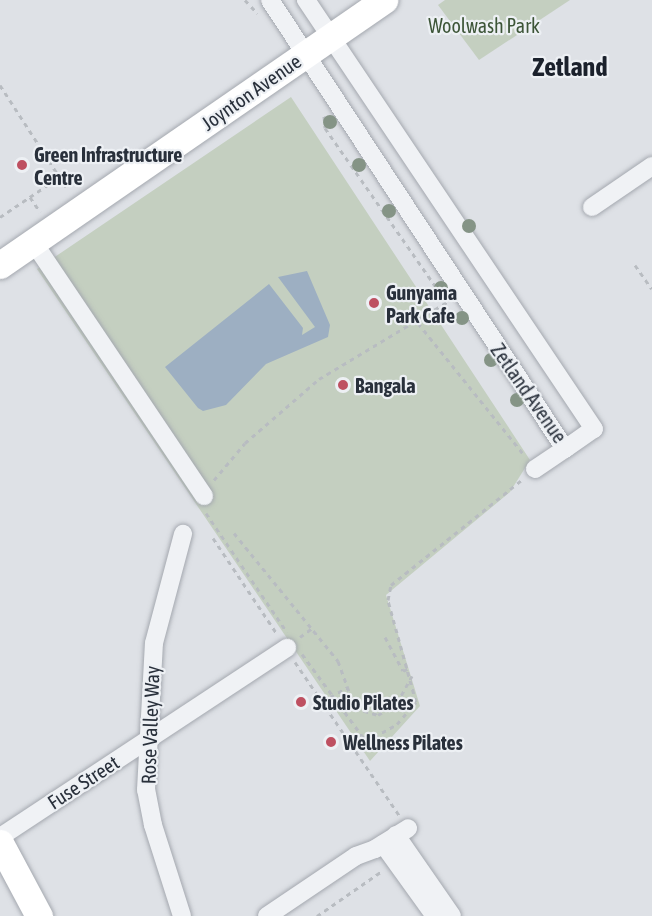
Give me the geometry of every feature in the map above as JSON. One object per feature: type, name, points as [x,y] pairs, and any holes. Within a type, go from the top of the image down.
[{"type":"street","name":"Zetland Avenue","points":[[270,0],[461,294],[565,449],[594,429],[306,0]]},
{"type":"street","name":"Joynton Avenue","points":[[0,265],[384,0]]},
{"type":"street","points":[[592,207],[652,166]]},
{"type":"street","points":[[34,243],[199,490]]},
{"type":"street","points":[[535,469],[565,449]]},
{"type":"street","name":"Rose Valley Way","points":[[182,916],[153,825],[146,790],[154,643],[183,534]]},
{"type":"street","name":"Fuse Street","points":[[0,837],[147,740],[293,650]]},
{"type":"street","points":[[391,839],[396,861],[435,916]]},
{"type":"street","points":[[267,916],[356,856],[391,839]]},
{"type":"street","points":[[289,916],[362,866],[391,839]]},
{"type":"street","points":[[391,839],[452,916]]},
{"type":"street","points":[[0,843],[39,916]]},
{"type":"path","points":[[0,85],[70,189]]},
{"type":"path","points":[[0,217],[61,176]]},
{"type":"path","points":[[30,196],[39,210]]},
{"type":"path","points":[[635,265],[652,289]]},
{"type":"path","points":[[311,629],[294,642],[206,513],[199,490],[245,443],[319,379],[418,323],[461,294]]},
{"type":"path","points":[[213,538],[293,650],[363,737],[374,737],[410,713],[416,702],[412,676],[388,600],[391,585],[535,469],[418,323]]},
{"type":"path","points":[[234,533],[338,661],[355,708],[378,715],[398,703],[412,676]]},
{"type":"path","points":[[385,637],[403,671],[409,668]]},
{"type":"path","points":[[293,650],[391,839]]},
{"type":"path","points":[[330,697],[348,687]]},
{"type":"path","points":[[317,916],[396,861]]},
{"type":"green space","name":"Woolwash Park","points":[[445,0],[570,0],[479,60],[438,5]]},
{"type":"green space","points":[[291,97],[530,460],[510,492],[386,595],[420,706],[370,761],[37,269]]},
{"type":"water","points":[[307,271],[330,325],[328,337],[266,364],[226,405],[203,411],[198,408],[165,367],[269,284],[303,328],[302,335],[315,327],[278,277]]},
{"type":"place","name":"Green Infrastructure Centre","points":[[22,165]]},
{"type":"place","name":"Gunyama Park Cafe","points":[[374,303]]},
{"type":"place","name":"Bangala","points":[[343,385]]},
{"type":"place","name":"Studio Pilates","points":[[301,702]]},
{"type":"place","name":"Wellness Pilates","points":[[331,742]]},
{"type":"district","name":"Zetland","points":[[570,68]]}]
